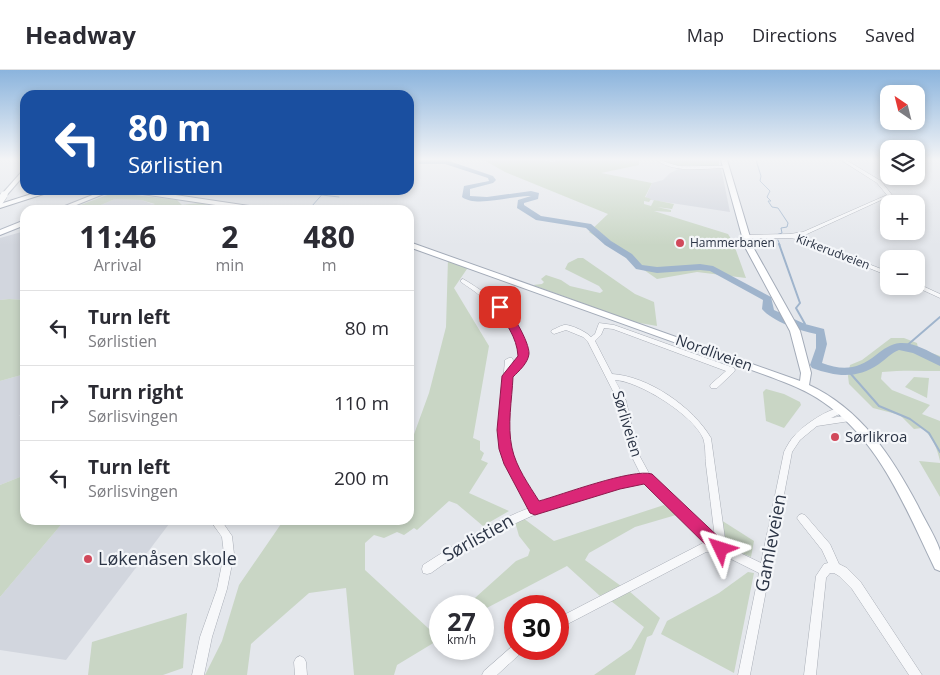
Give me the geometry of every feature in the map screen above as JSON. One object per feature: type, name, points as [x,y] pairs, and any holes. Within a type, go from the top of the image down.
[{"type":"highway","points":[[1,199],[20,194]]},
{"type":"highway","points":[[0,206],[32,195]]},
{"type":"highway","points":[[0,206],[36,195]]},
{"type":"main road","points":[[1,199],[10,188]]},
{"type":"main road","points":[[732,188],[745,237],[756,261],[789,316],[795,331],[806,375],[798,384]]},
{"type":"main road","points":[[65,205],[92,195]]},
{"type":"main road","points":[[70,205],[94,195]]},
{"type":"main road","points":[[164,195],[230,205]]},
{"type":"main road","points":[[1,230],[20,223]]},
{"type":"main road","name":"Nordliveien","points":[[414,247],[798,384],[846,414],[866,434],[882,456],[940,564]]},
{"type":"street","points":[[790,236],[805,233],[889,196],[890,194],[885,188]]},
{"type":"street","name":"Kirkerudveien","points":[[745,237],[790,236],[809,241],[880,270]]},
{"type":"street","points":[[463,281],[500,307],[511,322],[523,347],[524,356],[507,376]]},
{"type":"street","points":[[925,289],[940,296]]},
{"type":"street","points":[[554,332],[566,327],[591,341],[598,335],[601,325],[614,327],[731,370],[714,386]]},
{"type":"street","name":"Sørliveien","points":[[591,341],[622,401],[634,453],[647,478],[718,547],[766,571]]},
{"type":"street","points":[[509,360],[504,430],[506,449],[518,478],[535,509]]},
{"type":"street","points":[[569,618],[704,547],[718,547],[707,438],[703,430],[688,414],[633,380],[618,376],[610,377]]},
{"type":"street","name":"Gamleveien","points":[[744,675],[788,452],[798,435],[817,424],[846,414]]},
{"type":"street","name":"Sørlistien","points":[[427,569],[476,536],[535,509],[620,483],[647,478]]},
{"type":"street","points":[[802,518],[826,547],[835,568]]},
{"type":"street","points":[[198,675],[206,637],[222,589],[229,554],[227,536],[219,525]]},
{"type":"street","points":[[810,675],[821,576],[828,568],[835,568],[843,572],[856,585],[916,675]]},
{"type":"street","points":[[488,675],[505,660]]},
{"type":"street","points":[[300,662],[300,675]]},
{"type":"shaded area","points":[[650,188],[725,188],[730,212],[645,199]]},
{"type":"shaded area","points":[[115,199],[141,200],[155,205],[101,205]]},
{"type":"shaded area","points":[[20,232],[20,300],[0,300],[0,238]]},
{"type":"shaded area","points":[[20,375],[20,477],[0,485],[0,381]]},
{"type":"shaded area","name":"Løkenåsen skole","points":[[61,525],[168,525],[66,660],[0,650],[0,597]]},
{"type":"green space","points":[[545,188],[649,188],[645,197],[651,199],[649,202],[644,201],[644,204],[651,206],[654,200],[674,204],[672,209],[657,207],[671,210],[671,212],[654,211],[728,234],[733,242],[746,278],[697,272],[657,279],[589,232],[608,214]]},
{"type":"green space","points":[[107,195],[135,195],[177,200],[182,205],[153,205],[155,204],[141,200],[115,199],[101,205],[80,205]]},
{"type":"green space","points":[[199,203],[211,205],[182,205]]},
{"type":"green space","points":[[448,258],[469,266],[454,288],[489,346],[473,438],[480,441],[480,450],[484,453],[481,460],[488,463],[469,493],[509,511],[483,526],[457,504],[449,501],[417,530],[414,528],[404,535],[397,532],[384,538],[374,535],[365,543],[365,570],[429,629],[429,646],[397,665],[394,675],[354,675],[346,588],[309,593],[251,644],[247,675],[205,675],[222,641],[239,585],[280,525],[414,525],[414,434],[429,393],[446,327]]},
{"type":"green space","points":[[578,258],[583,258],[635,294],[654,302],[657,326],[634,322],[533,285],[542,284],[544,282],[541,279],[546,275],[561,280],[570,286],[600,293],[603,291],[599,286],[565,269],[568,263]]},
{"type":"green space","points":[[0,300],[20,300],[20,375],[0,381]]},
{"type":"green space","points":[[891,338],[904,338],[917,343],[918,348],[940,356],[940,371],[882,372],[881,379],[892,390],[930,405],[922,414],[940,421],[940,461],[934,443],[922,428],[914,429],[900,415],[873,408],[849,384],[850,365],[862,360]]},
{"type":"green space","points":[[914,377],[929,378],[927,398],[905,387]]},
{"type":"green space","points":[[766,389],[784,394],[800,402],[801,405],[784,428],[766,421],[763,392]]},
{"type":"green space","points":[[919,461],[940,463],[940,497]]},
{"type":"green space","points":[[20,477],[20,525],[61,525],[0,597],[0,485]]},
{"type":"green space","points":[[664,505],[676,515],[635,527],[589,553],[585,560],[621,586],[600,596],[567,566],[512,595],[504,595],[504,599],[494,604],[494,595],[478,595],[516,561],[528,556],[530,550],[519,536],[515,522],[523,518],[554,541]]},
{"type":"green space","points":[[721,520],[754,541],[751,557],[734,550],[723,541]]},
{"type":"green space","points":[[748,572],[754,573],[734,673],[661,634],[667,621],[719,593]]},
{"type":"green space","points":[[629,591],[660,618],[652,635],[647,637],[635,675],[594,675],[631,649],[644,627],[611,601]]},
{"type":"green space","points":[[187,613],[183,668],[163,675],[88,675],[92,642]]},
{"type":"waterway","points":[[467,188],[466,197],[468,198],[487,199],[531,193],[536,195],[521,202],[520,206],[539,218],[588,226],[608,243],[629,256],[639,267],[657,270],[700,267],[713,269],[768,299],[767,309],[770,312],[801,327],[820,331],[822,340],[816,365],[833,371],[855,371],[879,359],[891,349],[899,347],[917,350],[940,362]]},
{"type":"waterway","points":[[767,188],[770,191],[767,197],[771,201],[768,201],[772,207],[778,208],[788,223],[787,227],[781,228],[782,233],[776,235]]},
{"type":"waterway","points":[[313,205],[322,195]]},
{"type":"waterway","points":[[322,195],[339,197]]},
{"type":"waterway","points":[[778,240],[780,245]]},
{"type":"waterway","points":[[779,244],[800,303],[796,308],[805,324],[802,325]]},
{"type":"waterway","points":[[904,348],[940,317]]},
{"type":"waterway","points":[[850,373],[879,406],[910,419],[929,433],[940,452]]},
{"type":"place","name":"Hammerbanen","points":[[680,243]]},
{"type":"place","name":"Sørlikroa","points":[[835,437]]},
{"type":"place","name":"Løkenåsen skole","points":[[88,559]]},
{"type":"route","points":[[500,307],[511,322],[523,347],[524,356],[507,376],[504,430],[506,449],[511,464],[535,509],[620,483],[647,478],[721,549]]}]
